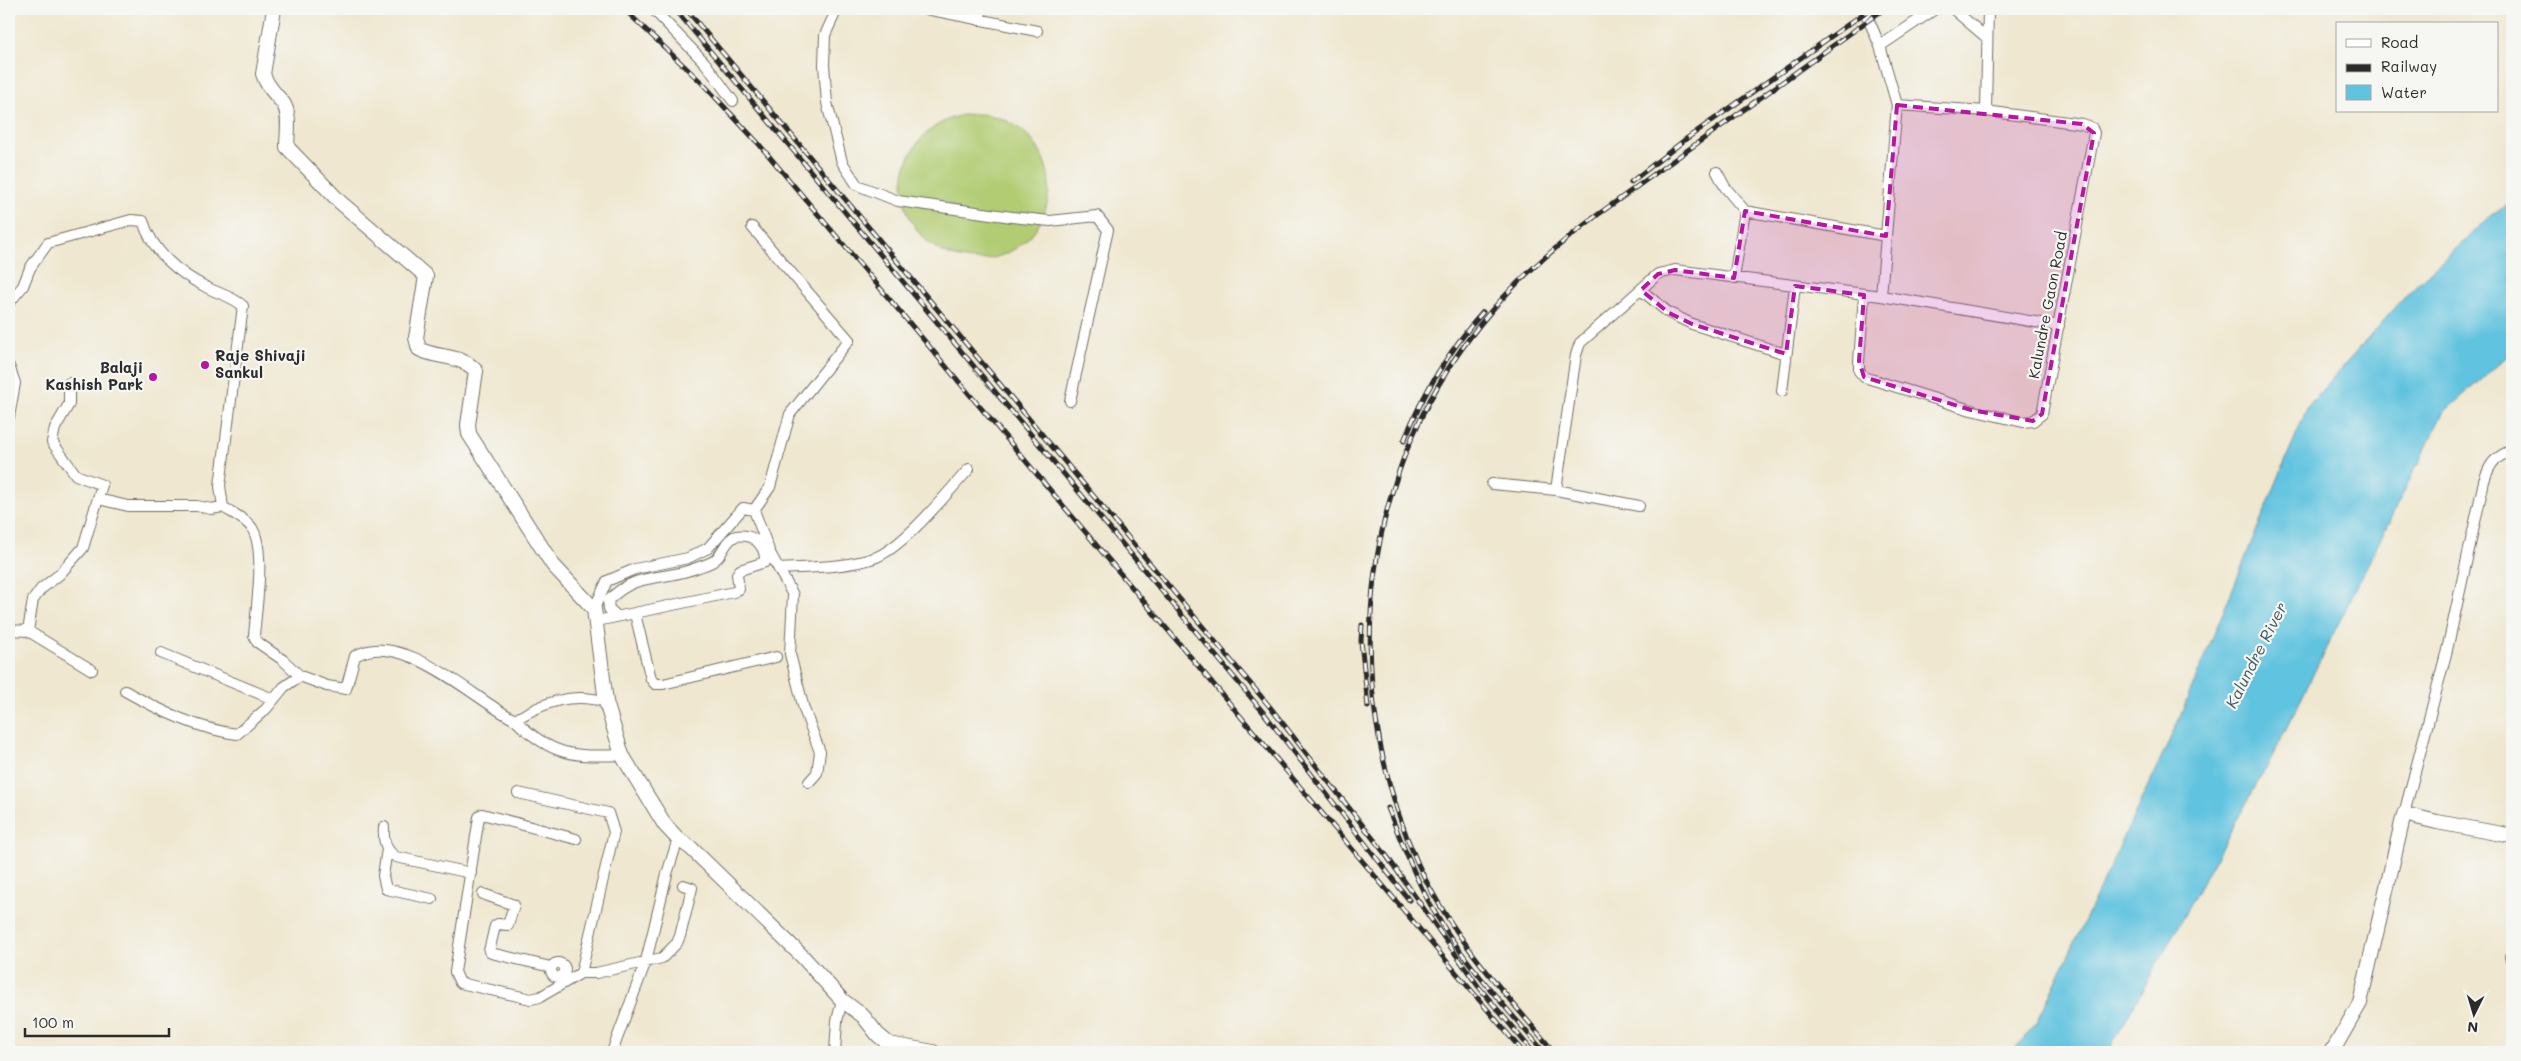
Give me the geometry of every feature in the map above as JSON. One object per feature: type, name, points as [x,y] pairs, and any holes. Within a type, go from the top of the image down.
[{"type":"street","points":[[274,9],[263,74],[266,83],[284,104],[287,112],[287,147],[340,202],[426,276],[416,338],[418,348],[427,353],[464,360],[476,371],[468,424],[469,434],[553,565],[595,615],[617,616],[635,614],[739,589],[738,574],[740,570],[765,562],[760,542],[751,537],[736,536],[729,540],[722,554],[715,561],[694,570],[634,581],[620,588],[608,601],[610,609],[617,616]]},
{"type":"street","points":[[653,9],[704,63],[733,100]]},
{"type":"street","points":[[837,9],[825,35],[824,64],[827,104],[842,162],[857,185],[898,201],[1012,217],[1050,221],[1097,216],[1108,230],[1070,401]]},
{"type":"street","points":[[926,9],[1037,31]]},
{"type":"street","points":[[979,20],[982,9]]},
{"type":"street","points":[[1864,9],[1880,46],[1897,105],[1880,296]]},
{"type":"street","points":[[1880,46],[1936,9]]},
{"type":"street","points":[[1953,9],[1987,38]]},
{"type":"street","points":[[1986,111],[1988,9]]},
{"type":"street","name":"Kalundre Gaon Road","points":[[1864,295],[1859,371],[1864,377],[1971,410],[2023,422],[2033,421],[2042,414],[2094,144],[2092,128],[2082,124],[1986,111],[1897,105]]},
{"type":"street","points":[[1717,172],[1745,211],[1886,236]]},
{"type":"street","points":[[1734,278],[1745,211]]},
{"type":"street","points":[[9,303],[22,286],[30,268],[48,243],[131,220],[143,221],[148,238],[178,270],[206,287],[235,298],[243,306],[220,486],[224,507],[250,526],[257,538],[258,575],[254,636],[257,642],[283,660],[300,676],[327,686],[346,689],[354,656],[363,651],[389,651],[442,672],[515,720],[551,749],[586,755],[622,755]]},
{"type":"street","points":[[752,226],[848,340],[790,414],[770,487],[754,510]]},
{"type":"street","points":[[1556,490],[1576,355],[1580,343],[1658,274],[1675,270],[1880,296],[2059,326]]},
{"type":"street","points":[[1782,391],[1795,286]]},
{"type":"street","points":[[1641,290],[1668,313],[1692,324],[1786,354]]},
{"type":"street","points":[[9,366],[15,382],[9,417]]},
{"type":"street","points":[[28,632],[33,600],[41,589],[60,574],[83,548],[102,485],[76,475],[52,442],[55,428],[69,404],[69,383]]},
{"type":"street","points":[[2332,1052],[2360,1003],[2404,814],[2448,650],[2484,481],[2489,465],[2500,455],[2512,450]]},
{"type":"street","points":[[779,569],[830,566],[876,557],[912,532],[969,470]]},
{"type":"street","points":[[1492,484],[1556,490],[1639,506]]},
{"type":"street","points":[[98,499],[128,506],[197,506],[211,509],[224,507]]},
{"type":"street","points":[[754,510],[743,508],[708,548],[688,558],[635,569],[607,581],[595,615],[606,702],[622,755],[655,810],[678,839],[692,848],[802,956],[842,1000],[863,1016],[878,1035],[889,1044],[933,1052]]},
{"type":"street","points":[[754,510],[770,553],[793,595],[790,654],[804,709],[820,752],[817,773],[809,782]]},
{"type":"street","points":[[635,614],[651,679],[655,684],[663,684],[776,657]]},
{"type":"street","points":[[9,630],[28,632],[92,670]]},
{"type":"street","points":[[161,653],[273,700]]},
{"type":"street","points":[[125,690],[156,708],[191,722],[222,732],[237,734],[266,709],[284,687],[300,676]]},
{"type":"street","points":[[515,720],[540,707],[569,697],[594,698],[606,702]]},
{"type":"street","points":[[518,793],[608,813],[610,816],[614,832],[573,974],[540,997],[531,1000],[460,983],[455,972],[479,816],[482,814],[576,839]]},
{"type":"street","points":[[2404,814],[2512,836]]},
{"type":"street","points":[[384,828],[383,836],[387,849],[383,876],[386,888],[432,900]]},
{"type":"street","points":[[612,1052],[646,961],[667,874],[678,839]]},
{"type":"street","points":[[387,849],[396,857],[471,873]]},
{"type":"street","points":[[482,894],[514,904],[510,923],[508,925],[498,924],[495,926],[489,951],[551,967],[550,971],[555,977],[558,977],[596,973],[662,958],[677,944],[692,888],[683,885]]},
{"type":"street","points":[[835,1052],[837,1021],[842,1000]]},
{"type":"highlighted area","points":[[1897,105],[2082,124],[2094,133],[2042,414],[2033,421],[1971,410],[1864,377],[1859,361],[1864,295],[1795,286],[1786,354],[1692,324],[1669,313],[1641,290],[1658,274],[1675,270],[1734,278],[1745,211],[1886,236]]},
{"type":"green space","points":[[976,114],[1004,120],[1027,136],[1043,159],[1049,187],[1043,215],[1027,238],[1004,254],[976,260],[948,254],[925,238],[909,215],[903,187],[909,159],[925,136],[948,120]]},
{"type":"water","name":"Kalundre River","points":[[2512,203],[2512,352],[2443,413],[2272,757],[2108,1052],[2012,1052],[2037,1022],[2177,724],[2308,406],[2411,290],[2492,214]]},
{"type":"railway","points":[[624,9],[702,83],[758,143],[1523,1052]]},
{"type":"railway","points":[[675,9],[1263,712],[1409,900]]},
{"type":"railway","points":[[686,9],[1270,707],[1386,855],[1478,986],[1533,1052]]},
{"type":"railway","points":[[1631,182],[1686,139],[1870,9]]},
{"type":"railway","points":[[1554,1052],[1498,985],[1446,915],[1418,864],[1392,794],[1376,721],[1370,648],[1374,576],[1389,504],[1413,436],[1447,370],[1492,310],[1516,284],[1596,216],[1884,9]]},
{"type":"railway","points":[[1404,441],[1428,389],[1459,341],[1483,312]]},
{"type":"railway","points":[[1362,625],[1361,641],[1368,707]]},
{"type":"railway","points":[[1388,808],[1419,883],[1434,912],[1478,975],[1544,1052]]},
{"type":"place","name":"Raje Shivaji Sankul","points":[[205,365]]},
{"type":"place","name":"Balaji Kashish Park","points":[[153,377]]}]
